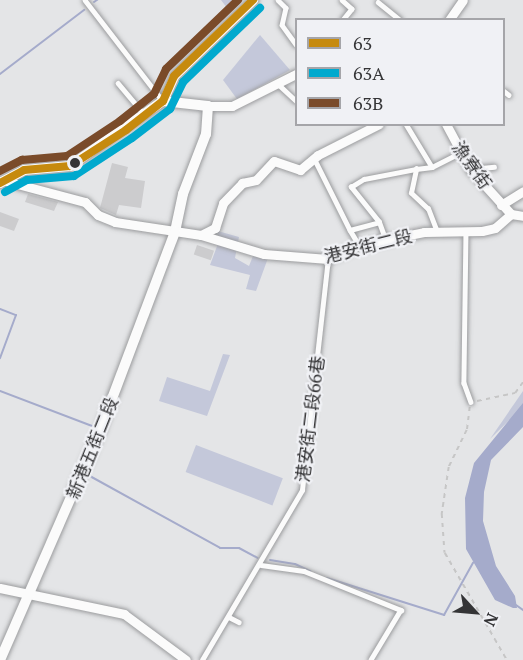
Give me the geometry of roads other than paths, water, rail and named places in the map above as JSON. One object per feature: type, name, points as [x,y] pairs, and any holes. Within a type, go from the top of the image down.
[{"type":"street","points":[[3,182],[24,170],[70,166],[145,115],[163,101],[174,76],[253,0]]},
{"type":"street","points":[[450,18],[463,0]]},
{"type":"street","points":[[163,101],[232,106],[295,75]]},
{"type":"street","name":"新港五街二段","points":[[0,660],[31,594],[100,428],[175,232],[183,194],[206,134],[208,106]]},
{"type":"street","points":[[201,235],[215,228],[224,203],[244,181],[256,180],[274,161],[300,170],[314,159],[375,126]]},
{"type":"street","name":"漁寮街","points":[[447,126],[470,169],[511,214]]},
{"type":"street","name":"港安街二段","points":[[3,182],[85,202],[98,215],[115,222],[201,235],[264,254],[328,259],[363,244],[436,232],[495,228],[511,214]]},
{"type":"street","name":"漁寮街","points":[[501,205],[523,191]]},
{"type":"street","points":[[511,214],[523,216]]},
{"type":"street","points":[[0,588],[124,614],[186,660]]},
{"type":"lane","points":[[85,0],[163,101]]},
{"type":"lane","points":[[278,0],[286,8],[282,25],[295,41]]},
{"type":"lane","points":[[342,0],[352,9],[345,18]]},
{"type":"lane","points":[[378,2],[398,18]]},
{"type":"lane","points":[[118,83],[145,115]]},
{"type":"lane","points":[[277,83],[295,98]]},
{"type":"lane","points":[[505,92],[509,95]]},
{"type":"lane","points":[[407,126],[432,167]]},
{"type":"lane","points":[[314,159],[351,230],[363,244],[384,236],[379,222],[351,188],[364,179],[432,167],[460,153]]},
{"type":"lane","points":[[470,169],[494,167]]},
{"type":"lane","points":[[416,169],[411,193],[428,209],[436,232]]},
{"type":"lane","points":[[351,230],[379,222]]},
{"type":"lane","points":[[466,231],[464,383],[471,402]]},
{"type":"lane","name":"港安街二段66巷","points":[[202,660],[261,565],[302,490],[328,259]]},
{"type":"lane","points":[[261,565],[304,571],[401,610],[371,660]]},
{"type":"lane","points":[[229,617],[239,622]]},
{"type":"water","points":[[523,403],[523,427],[491,460],[484,492],[483,521],[496,566],[515,596],[517,608],[513,608],[495,600],[466,549],[465,498],[474,463]]},
{"type":"waterway","points":[[0,74],[84,10]]},
{"type":"waterway","points":[[0,309],[16,315],[0,358]]},
{"type":"waterway","points":[[0,391],[95,427],[92,436]]},
{"type":"waterway","points":[[88,475],[220,548],[239,548],[258,558]]},
{"type":"waterway","points":[[270,560],[295,564],[310,571]]},
{"type":"waterway","points":[[327,578],[444,615],[473,563]]},
{"type":"waterway","points":[[516,605],[523,610]]}]
